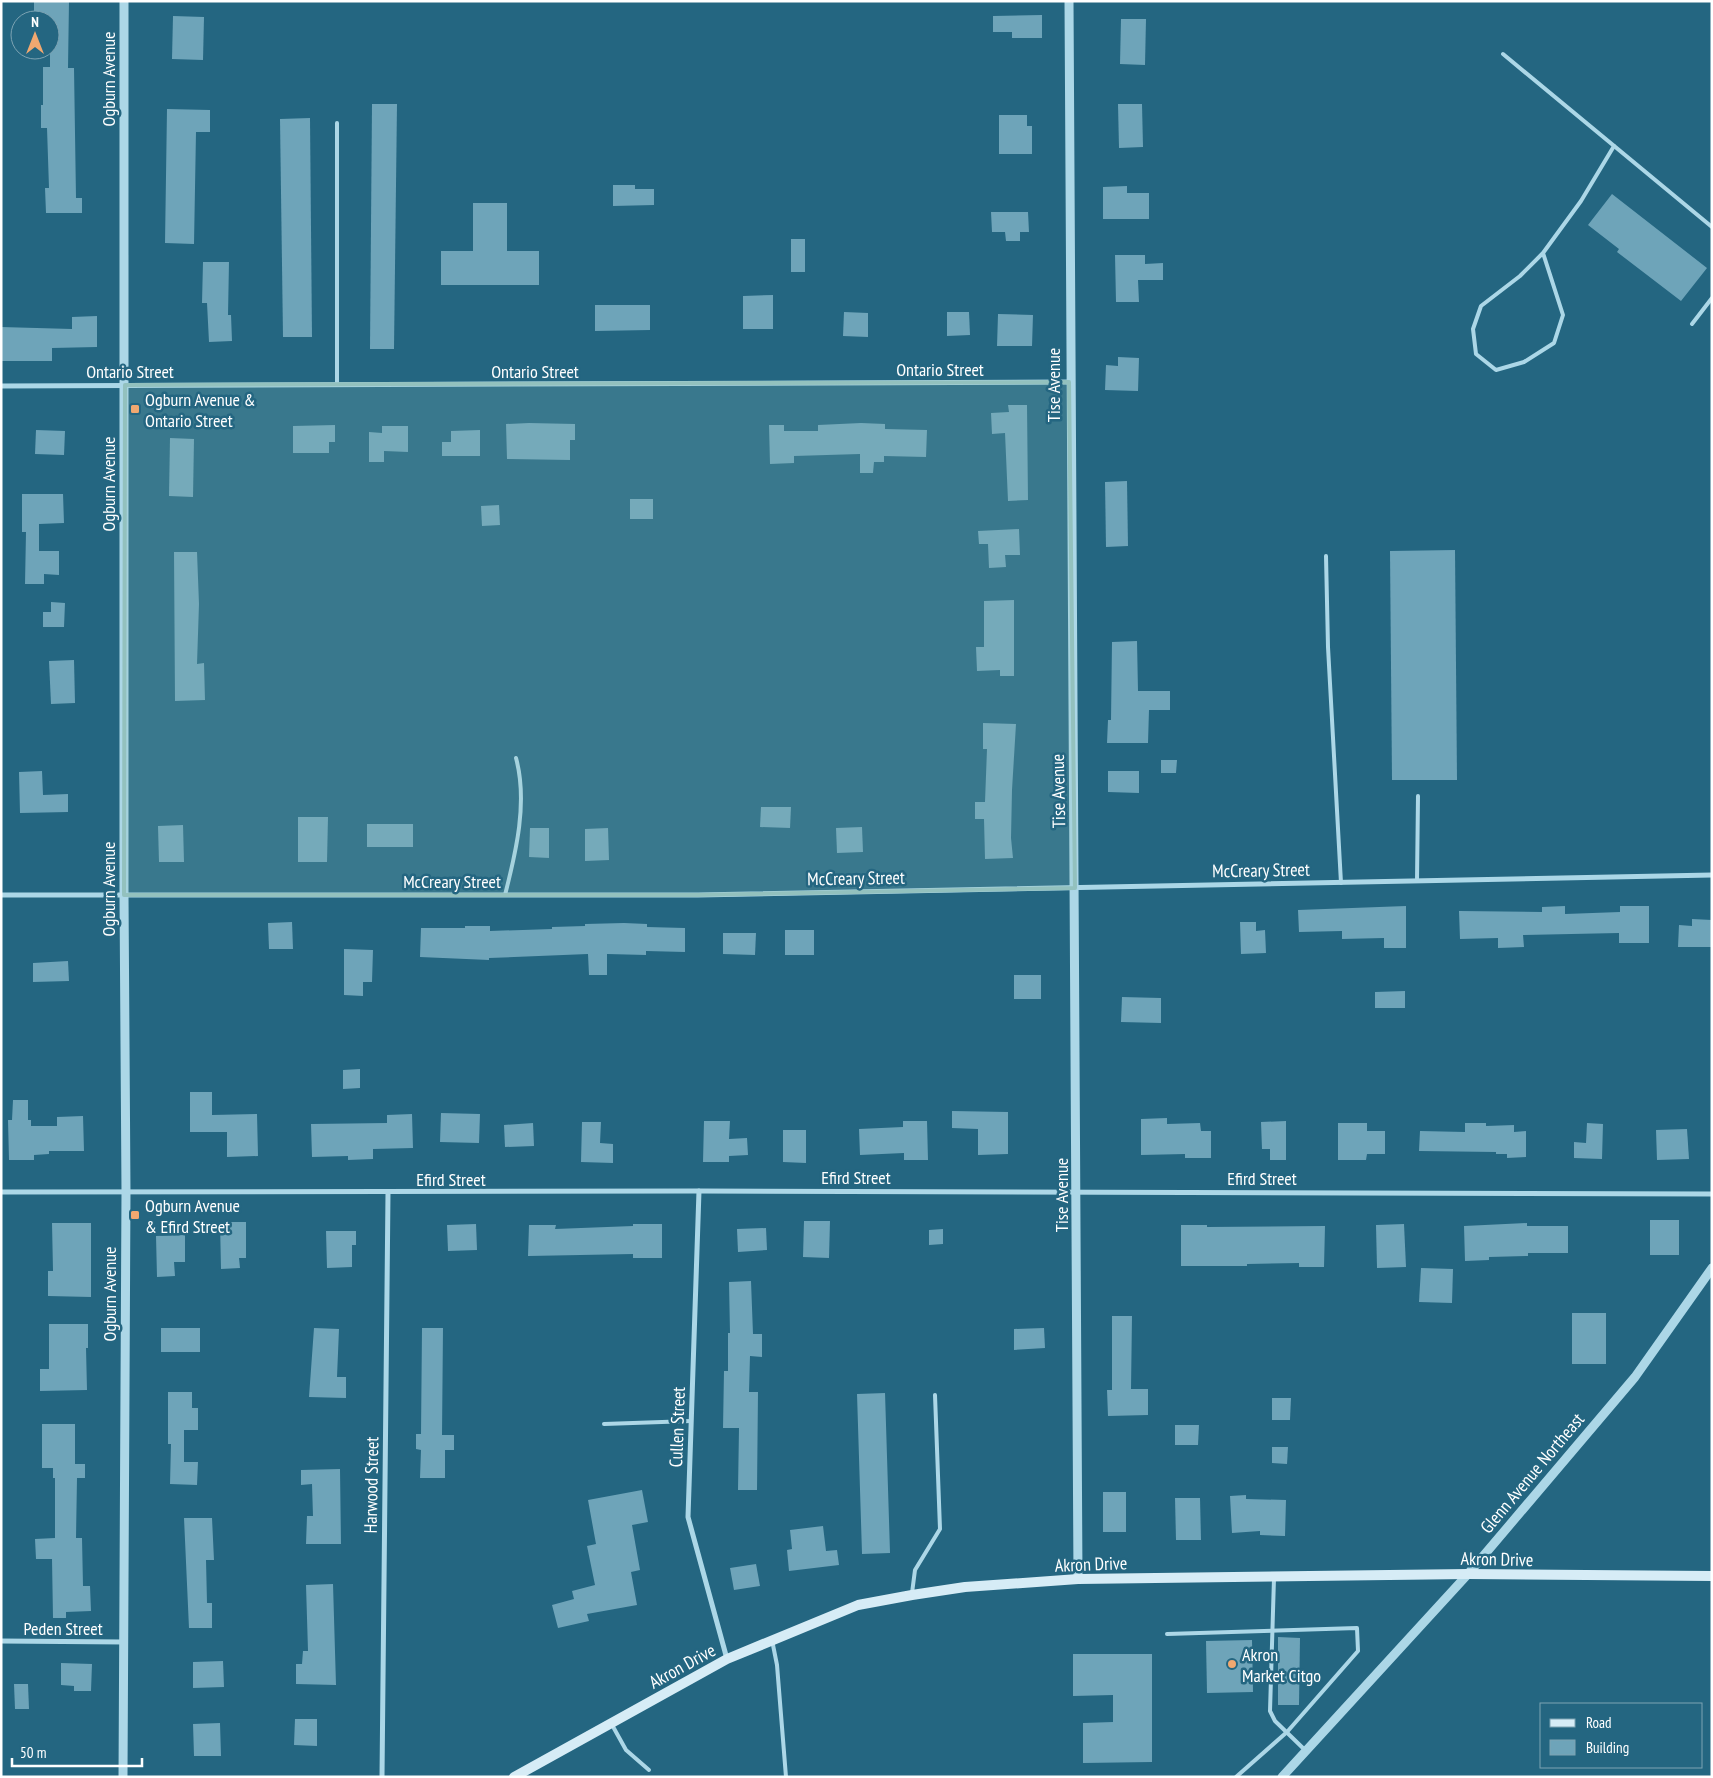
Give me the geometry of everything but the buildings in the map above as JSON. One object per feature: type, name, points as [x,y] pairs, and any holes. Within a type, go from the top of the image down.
[{"type":"main road","name":"Akron Drive","points":[[514,1777],[728,1659],[858,1605],[912,1595],[965,1587],[1078,1580],[1468,1574],[1712,1576]]},
{"type":"street","name":"Ogburn Avenue","points":[[123,1777],[126,1192],[124,895],[124,1]]},
{"type":"street","name":"Tise Avenue","points":[[1069,1],[1078,1580]]},
{"type":"street","name":"Ontario Street","points":[[1,386],[1070,382]]},
{"type":"street","name":"McCreary Street","points":[[1,895],[698,895],[1712,875]]},
{"type":"street","name":"Efird Street","points":[[1,1192],[388,1193],[699,1190],[1712,1194]]},
{"type":"street","name":"Cullen Street","points":[[699,1190],[688,1517],[728,1659]]},
{"type":"street","name":"Harwood Street","points":[[382,1777],[388,1193]]},
{"type":"street","name":"Glenn Avenue Northeast","points":[[1282,1777],[1468,1574],[1635,1377],[1712,1268]]},
{"type":"street","name":"Peden Street","points":[[1,1641],[124,1642]]},
{"type":"lane","points":[[1503,54],[1712,227]]},
{"type":"lane","points":[[337,123],[337,385]]},
{"type":"lane","points":[[1543,253],[1563,315],[1554,343],[1524,362],[1496,370],[1476,354],[1473,329],[1481,306],[1520,276],[1543,253],[1580,201],[1614,146]]},
{"type":"lane","points":[[1692,324],[1712,298]]},
{"type":"lane","points":[[1326,556],[1328,647],[1341,882]]},
{"type":"lane","points":[[505,895],[516,848],[519,820],[522,779],[516,758]]},
{"type":"lane","points":[[1417,881],[1418,796]]},
{"type":"lane","points":[[912,1595],[915,1570],[940,1529],[935,1395]]},
{"type":"lane","points":[[604,1424],[691,1421]]},
{"type":"lane","points":[[1274,1578],[1270,1711],[1275,1722],[1306,1751]]},
{"type":"lane","points":[[1167,1634],[1357,1628],[1358,1651],[1287,1732],[1236,1777]]},
{"type":"lane","points":[[772,1640],[777,1665],[786,1777]]},
{"type":"lane","points":[[611,1723],[626,1750],[649,1770]]},
{"type":"highlighted area","points":[[1069,382],[1075,888],[698,895],[124,895],[125,385]]},
{"type":"place","name":"Ogburn Avenue & Ontario Street","points":[[135,409]]},
{"type":"place","name":"Ogburn Avenue & Efird Street","points":[[135,1215]]},
{"type":"place","name":"Akron Market Citgo","points":[[1232,1664]]}]
